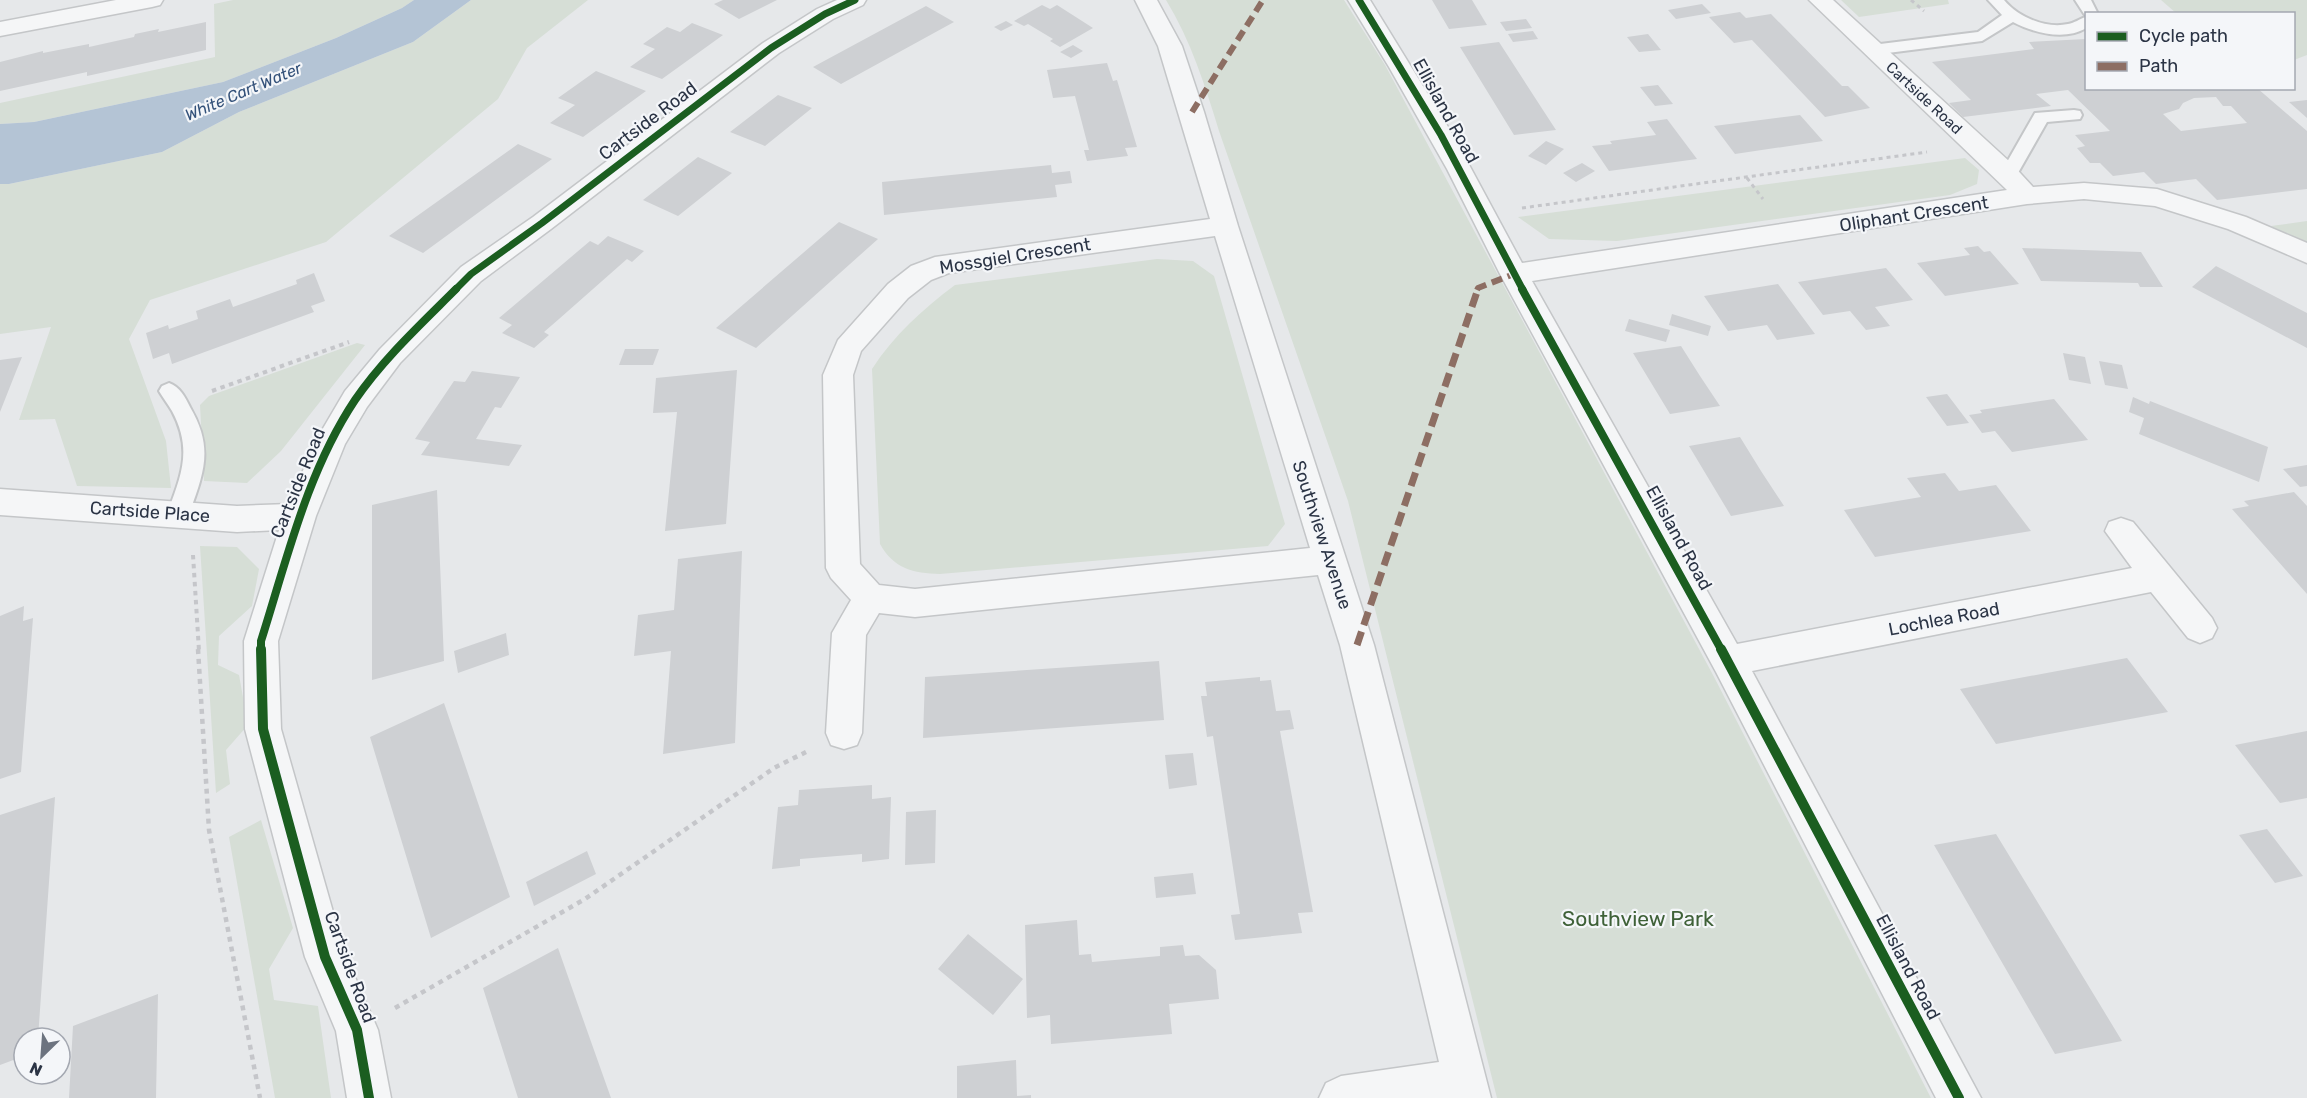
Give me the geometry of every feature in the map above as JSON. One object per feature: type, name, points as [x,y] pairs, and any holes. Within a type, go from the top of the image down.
[{"type":"street","points":[[0,29],[152,0]]},
{"type":"street","name":"Cartside Road","points":[[369,1098],[357,1030],[325,957],[264,729],[261,641],[300,516],[330,442],[356,399],[390,356],[471,274],[542,223],[771,48],[825,14],[855,0]]},
{"type":"street","name":"Southview Avenue","points":[[1146,0],[1170,46],[1357,645],[1467,1089],[1341,1098]]},
{"type":"street","name":"Ellisland Road","points":[[1359,0],[1402,65],[1514,274],[1728,661],[1959,1098]]},
{"type":"street","name":"Cartside Road","points":[[1820,0],[1976,145],[2027,196]]},
{"type":"street","name":"Oliphant Crescent","points":[[1514,274],[2027,196],[2084,191],[2157,198],[2237,223],[2307,254]]},
{"type":"street","name":"Mossgiel Crescent","points":[[870,598],[843,568],[838,375],[848,347],[898,291],[921,273],[945,264],[1225,226]]},
{"type":"street","name":"Cartside Place","points":[[0,502],[237,519],[300,516]]},
{"type":"street","points":[[2121,531],[2200,628]]},
{"type":"street","points":[[844,733],[849,633],[870,598],[915,603],[1329,560]]},
{"type":"street","name":"Lochlea Road","points":[[1728,661],[2160,578]]},
{"type":"lane","points":[[1996,0],[2002,9],[2012,16],[2034,25],[2071,29],[2085,22]]},
{"type":"lane","points":[[1872,50],[1982,36],[2012,16]]},
{"type":"lane","points":[[2008,177],[2041,117],[2074,115]]},
{"type":"lane","points":[[174,397],[195,449],[189,483],[187,514]]},
{"type":"path","points":[[1483,213],[1976,145]]},
{"type":"path","points":[[174,397],[353,340]]},
{"type":"path","points":[[187,514],[192,551],[209,830],[260,1098]]},
{"type":"path","points":[[357,1030],[585,899],[774,768],[844,733]]},
{"type":"green space","points":[[233,0],[414,0],[402,8],[336,38],[223,82],[34,122],[0,124],[0,103],[215,57],[214,4]]},
{"type":"green space","points":[[471,0],[588,0],[527,48],[498,99],[326,242],[150,300],[129,339],[166,441],[171,488],[77,486],[55,419],[19,420],[51,327],[0,334],[0,184],[162,152],[239,112],[413,42]]},
{"type":"green space","name":"Southview Park","points":[[1166,0],[1344,0],[1385,65],[1713,675],[1931,1098],[1497,1098],[1348,501],[1203,80],[1183,31]]},
{"type":"green space","points":[[1841,0],[1948,0],[1949,4],[1859,17]]},
{"type":"green space","points":[[2161,0],[2307,0],[2307,55],[2295,60],[2295,12],[2175,12]]},
{"type":"green space","points":[[1965,158],[1979,170],[1977,184],[1950,195],[1617,241],[1549,239],[1518,217]]},
{"type":"green space","points":[[2307,221],[2307,244],[2271,226]]},
{"type":"green space","points":[[1157,259],[1193,261],[1214,276],[1285,524],[1268,546],[940,574],[913,571],[891,559],[880,544],[872,369],[899,334],[920,313],[955,285]]},
{"type":"green space","points":[[357,343],[365,345],[281,451],[247,483],[204,481],[200,405],[209,396]]},
{"type":"green space","points":[[200,546],[237,547],[259,569],[252,606],[219,636],[218,665],[239,675],[248,725],[226,750],[230,784],[216,793]]},
{"type":"green space","points":[[261,820],[293,928],[269,969],[274,1000],[318,1006],[331,1098],[275,1098],[229,837]]},
{"type":"water","name":"White Cart Water","points":[[414,0],[471,0],[413,42],[239,112],[162,152],[0,184],[0,124],[34,122],[223,82],[336,38],[402,8]]},
{"type":"building","points":[[723,0],[777,0],[739,19],[714,4]]},
{"type":"building","points":[[1432,0],[1472,0],[1487,25],[1449,29]]},
{"type":"building","points":[[1702,4],[1711,13],[1676,19],[1668,10]]},
{"type":"building","points":[[1042,5],[1050,9],[1057,5],[1093,28],[1060,47],[1050,41],[1053,39],[1028,24],[1024,26],[1014,21]]},
{"type":"building","points":[[926,6],[954,22],[841,84],[813,67]]},
{"type":"building","points":[[1740,12],[1746,18],[1771,14],[1842,86],[1848,86],[1870,108],[1825,117],[1752,40],[1734,43],[1709,17]]},
{"type":"building","points":[[1526,19],[1532,28],[1506,31],[1500,22]]},
{"type":"building","points":[[1006,21],[1013,25],[1001,31],[994,27]]},
{"type":"building","points":[[206,22],[206,50],[87,76],[87,72],[0,91],[0,62],[43,51],[43,53],[89,44],[89,47],[134,37],[135,34],[159,29],[158,32]]},
{"type":"building","points":[[692,23],[723,35],[662,79],[630,67],[655,49],[643,44],[667,27],[680,32]]},
{"type":"building","points":[[1533,31],[1538,39],[1513,42],[1508,34]]},
{"type":"building","points":[[1648,34],[1661,50],[1639,52],[1627,37]]},
{"type":"building","points":[[2085,39],[2085,90],[2259,90],[2307,131],[2307,189],[2217,200],[2196,179],[2156,184],[2144,172],[2113,176],[2100,163],[2090,163],[2077,148],[2085,146],[2075,135],[2110,131],[2068,90],[2036,94],[2051,106],[1963,117],[1949,103],[1971,100],[1932,62],[2034,49],[2029,42]],"holes":[[[2216,97],[2223,106],[2231,106],[2247,123],[2181,131],[2163,114],[2179,109],[2183,103],[2194,98]]]},
{"type":"building","points":[[1499,42],[1556,130],[1514,135],[1460,47]]},
{"type":"building","points":[[1073,45],[1083,51],[1071,58],[1060,52]]},
{"type":"building","points":[[1107,63],[1113,81],[1117,80],[1137,147],[1125,148],[1128,156],[1087,161],[1084,150],[1089,150],[1075,96],[1053,98],[1047,70]]},
{"type":"building","points":[[596,71],[646,91],[583,137],[550,123],[575,105],[558,98]]},
{"type":"building","points":[[1658,85],[1673,104],[1655,106],[1640,87]]},
{"type":"building","points":[[778,95],[812,108],[765,146],[730,132]]},
{"type":"building","points":[[2307,100],[2307,118],[2289,102]]},
{"type":"building","points":[[1800,115],[1823,141],[1735,154],[1714,126]]},
{"type":"building","points":[[1667,119],[1697,159],[1609,171],[1592,146],[1612,144],[1610,141],[1656,135],[1647,122]]},
{"type":"building","points":[[1546,141],[1564,149],[1546,165],[1528,156]]},
{"type":"building","points":[[518,144],[552,159],[423,253],[389,236]]},
{"type":"building","points":[[698,157],[732,173],[678,216],[643,200]]},
{"type":"building","points":[[1582,163],[1595,171],[1576,182],[1563,173]]},
{"type":"building","points":[[1051,165],[1052,173],[1070,171],[1072,183],[1055,185],[1057,197],[884,215],[882,182]]},
{"type":"building","points":[[839,222],[878,239],[756,348],[716,328]]},
{"type":"building","points":[[608,236],[644,251],[632,262],[627,259],[544,332],[549,335],[534,348],[502,333],[512,325],[499,318],[590,241],[598,245]]},
{"type":"building","points":[[1978,246],[1984,252],[1990,251],[2019,284],[1945,296],[1917,263],[1970,255],[1964,248]]},
{"type":"building","points":[[2022,248],[2141,252],[2163,287],[2140,287],[2138,283],[2041,281]]},
{"type":"building","points":[[2216,266],[2307,313],[2307,348],[2192,287]]},
{"type":"building","points":[[1886,268],[1913,300],[1875,307],[1890,326],[1866,330],[1850,311],[1823,315],[1798,282]]},
{"type":"building","points":[[314,273],[325,301],[311,306],[314,312],[172,364],[169,353],[153,359],[146,333],[168,325],[169,329],[198,319],[196,311],[230,299],[233,307],[297,284],[296,280]]},
{"type":"building","points":[[1778,284],[1815,334],[1777,340],[1767,325],[1728,331],[1704,296]]},
{"type":"building","points":[[1672,314],[1711,326],[1708,336],[1669,325]]},
{"type":"building","points":[[1629,319],[1670,330],[1666,342],[1625,331]]},
{"type":"building","points":[[1681,346],[1720,406],[1670,414],[1633,353]]},
{"type":"building","points":[[625,349],[659,349],[653,365],[619,365]]},
{"type":"building","points":[[2063,353],[2085,357],[2091,384],[2069,380]]},
{"type":"building","points":[[22,357],[17,369],[0,412],[0,360]]},
{"type":"building","points":[[2099,361],[2122,365],[2128,389],[2105,385]]},
{"type":"building","points":[[737,370],[726,524],[665,531],[677,412],[653,413],[656,378]]},
{"type":"building","points":[[472,371],[520,377],[501,408],[495,407],[476,439],[522,445],[509,466],[421,455],[430,442],[415,439],[454,381],[465,382]]},
{"type":"building","points":[[1947,394],[1969,423],[1947,426],[1926,397]]},
{"type":"building","points":[[2133,397],[2149,404],[2150,401],[2268,447],[2259,482],[2139,434],[2144,418],[2129,412]]},
{"type":"building","points":[[2054,399],[2088,440],[2012,452],[1995,431],[1982,433],[1969,415],[1982,413],[1980,410]]},
{"type":"building","points":[[1740,437],[1784,506],[1731,516],[1689,446]]},
{"type":"building","points":[[2307,465],[2307,486],[2300,487],[2283,469]]},
{"type":"building","points":[[1945,473],[1959,491],[1996,485],[2031,531],[1875,557],[1844,510],[1921,497],[1907,478]]},
{"type":"building","points":[[437,490],[444,661],[372,680],[372,505]]},
{"type":"building","points":[[2294,492],[2307,506],[2307,594],[2232,509],[2249,506],[2244,501]]},
{"type":"building","points":[[742,551],[735,743],[663,754],[671,651],[634,656],[638,615],[674,610],[678,559]]},
{"type":"building","points":[[24,606],[23,621],[33,618],[21,772],[0,779],[0,616]]},
{"type":"building","points":[[506,633],[509,655],[458,673],[454,651]]},
{"type":"building","points":[[2127,658],[2168,712],[1996,744],[1960,689]]},
{"type":"building","points":[[1159,661],[1164,720],[923,738],[925,677]]},
{"type":"building","points":[[1260,677],[1260,681],[1271,680],[1276,711],[1290,710],[1294,729],[1280,731],[1313,912],[1298,913],[1302,933],[1235,940],[1231,915],[1240,914],[1213,736],[1207,737],[1201,696],[1207,696],[1205,682]]},
{"type":"building","points":[[444,703],[510,897],[431,938],[370,737]]},
{"type":"building","points":[[2307,731],[2307,798],[2280,803],[2235,745]]},
{"type":"building","points":[[1193,753],[1197,785],[1169,789],[1165,755]]},
{"type":"building","points":[[872,785],[872,799],[891,797],[889,859],[862,862],[862,854],[800,859],[800,866],[772,869],[778,807],[798,805],[799,790]]},
{"type":"building","points":[[55,797],[39,1026],[12,1026],[12,1060],[0,1065],[0,815]]},
{"type":"building","points":[[936,810],[935,863],[905,865],[906,812]]},
{"type":"building","points":[[2267,829],[2303,876],[2275,883],[2239,835]]},
{"type":"building","points":[[1996,834],[2122,1041],[2055,1054],[1934,845]]},
{"type":"building","points":[[587,851],[596,874],[534,906],[526,882]]},
{"type":"building","points":[[1193,873],[1196,894],[1156,898],[1154,877]]},
{"type":"building","points":[[1077,920],[1079,955],[1091,954],[1092,962],[1160,956],[1160,947],[1183,945],[1185,956],[1199,955],[1216,970],[1219,999],[1169,1004],[1172,1034],[1051,1044],[1050,1015],[1027,1018],[1025,925]]},
{"type":"building","points":[[968,934],[1023,979],[993,1015],[938,969]]},
{"type":"building","points":[[558,948],[611,1098],[518,1098],[483,988]]},
{"type":"building","points":[[158,994],[156,1098],[69,1098],[70,1086],[72,1086],[73,1026]]},
{"type":"building","points":[[1016,1060],[1017,1096],[1031,1095],[1031,1098],[957,1098],[957,1066]]},
{"type":"marked path","points":[[1192,112],[1263,0]]},
{"type":"marked path","points":[[1357,645],[1478,288],[1514,274]]},
{"type":"cycle path","points":[[369,1098],[357,1030],[325,957],[263,729],[261,641],[300,516],[330,442],[356,399],[390,356],[471,274],[542,223],[771,48],[825,14],[855,0]]},
{"type":"cycle path","points":[[1359,0],[1460,169],[1514,274],[1728,661],[1959,1098]]}]
